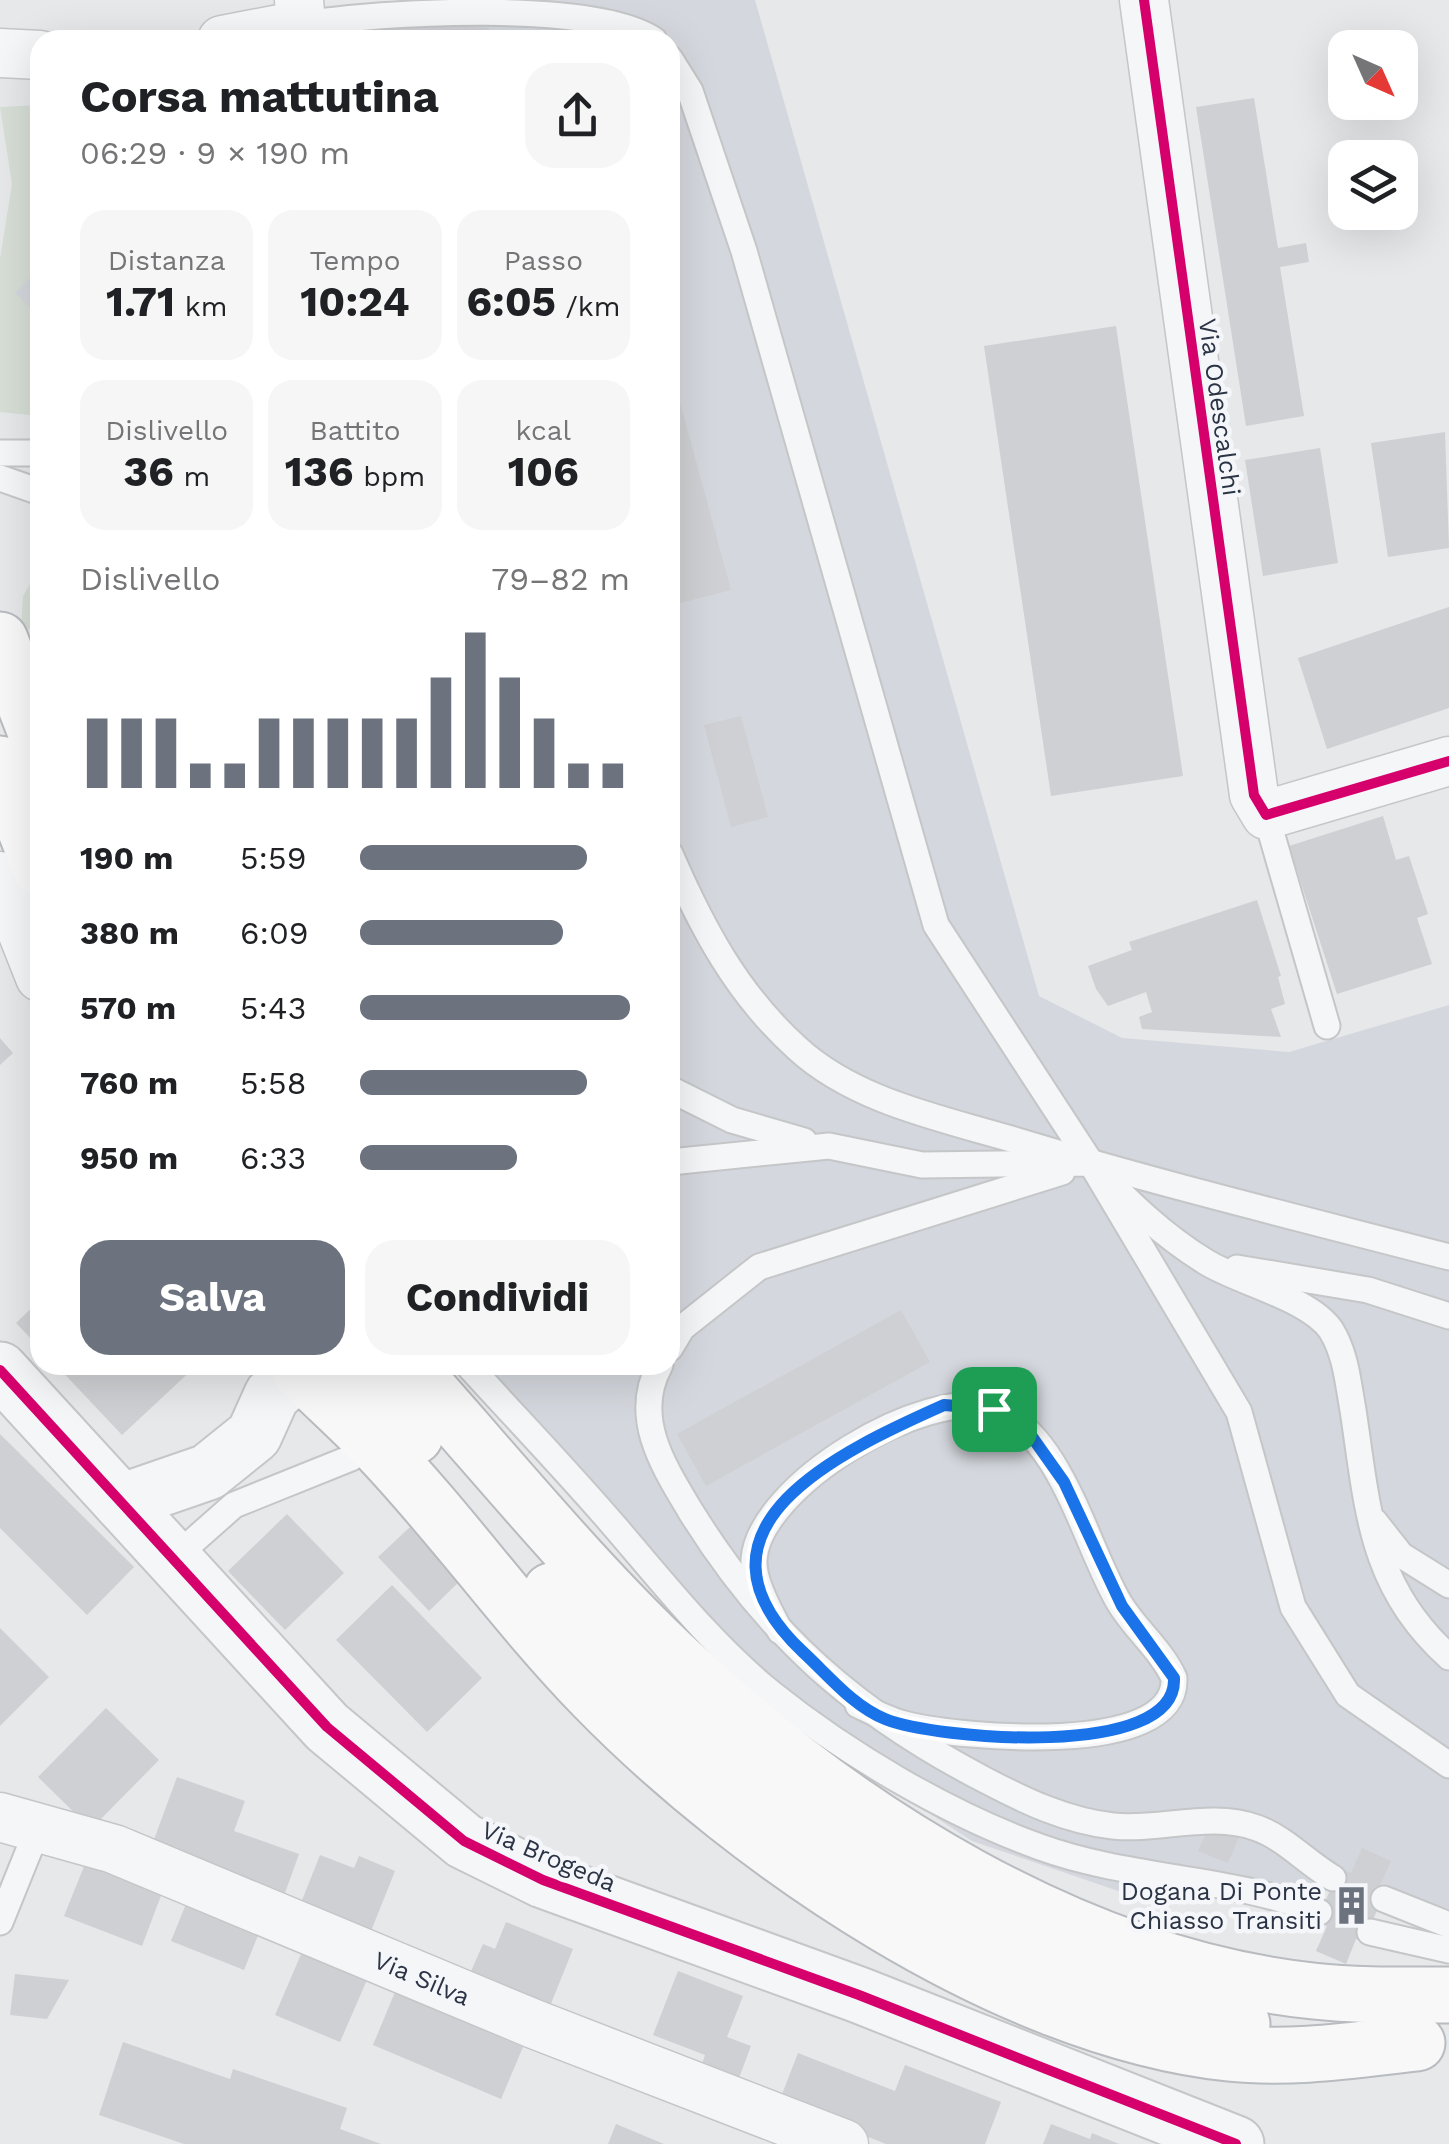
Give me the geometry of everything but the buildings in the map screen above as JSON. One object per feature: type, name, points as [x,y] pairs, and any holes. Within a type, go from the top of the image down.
[{"type":"highway","points":[[5,653],[30,717]]},
{"type":"highway","points":[[0,764],[30,841]]},
{"type":"highway","points":[[321,1375],[376,1445],[592,1694],[714,1805],[843,1898],[990,1978],[1054,2007],[1165,2042],[1229,2053],[1289,2055],[1433,2044]]},
{"type":"highway","points":[[323,1375],[704,1745],[856,1858],[1004,1940],[1189,2011],[1277,2030],[1433,2044]]},
{"type":"highway","points":[[416,1375],[621,1603],[751,1726],[890,1829],[968,1874],[1078,1926],[1165,1958],[1257,1982],[1359,1995],[1449,1995]]},
{"type":"street","name":"Via Odescalchi","points":[[1144,0],[1254,795],[1266,816]]},
{"type":"street","points":[[250,30],[300,12]]},
{"type":"street","points":[[0,53],[30,54]]},
{"type":"street","points":[[1266,816],[1449,761]]},
{"type":"street","points":[[0,876],[30,952]]},
{"type":"street","name":"Via Brogeda","points":[[0,1370],[328,1727],[464,1842],[543,1880],[858,1995],[1236,2144]]},
{"type":"street","points":[[121,1502],[208,1472],[254,1435],[272,1395],[303,1375]]},
{"type":"street","name":"Via Silva","points":[[19,1822],[114,1849],[534,2024],[844,2144]]},
{"type":"lane","points":[[300,12],[429,3],[582,5],[620,16],[640,30]]},
{"type":"lane","points":[[680,74],[690,91],[744,251],[936,925],[1091,1164],[1239,1412],[1293,1607],[1348,1694],[1449,1765]]},
{"type":"lane","points":[[0,454],[30,452]]},
{"type":"lane","points":[[0,478],[30,488]]},
{"type":"lane","name":"Via Odescalchi","points":[[1266,816],[1327,1026]]},
{"type":"lane","points":[[680,877],[697,917],[734,981],[798,1050],[842,1082],[940,1118],[1091,1164],[1449,1257]]},
{"type":"lane","points":[[680,1093],[732,1120],[922,1165],[1091,1164],[1156,1226],[1207,1263],[1323,1319],[1333,1334],[1347,1373],[1365,1498],[1384,1573],[1424,1634],[1449,1657]]},
{"type":"lane","points":[[680,1161],[829,1146]]},
{"type":"lane","points":[[680,1331],[759,1266],[1091,1164]]},
{"type":"lane","points":[[1207,1263],[1368,1290],[1449,1316]]},
{"type":"lane","points":[[477,1375],[701,1627],[745,1670],[810,1720],[894,1776],[963,1814],[1041,1848],[1120,1868],[1262,1892],[1320,1912]]},
{"type":"lane","points":[[657,1375],[646,1415],[664,1468],[720,1559],[780,1630],[858,1704],[936,1754],[1040,1808],[1114,1826],[1220,1822],[1255,1826],[1333,1878]]},
{"type":"lane","points":[[780,1630],[753,1561],[764,1526],[802,1480],[867,1439],[944,1405],[994,1409],[1030,1434],[1064,1482],[1122,1606],[1174,1678],[1170,1698],[1153,1717],[1114,1732],[1083,1736],[934,1731],[885,1719],[858,1704]]},
{"type":"lane","points":[[172,1558],[234,1505],[351,1458]]},
{"type":"lane","points":[[1365,1498],[1380,1532],[1400,1555],[1449,1586]]},
{"type":"lane","points":[[0,1922],[19,1822]]},
{"type":"lane","points":[[1384,1900],[1449,1925]]},
{"type":"lane","points":[[1370,1932],[1449,1950]]},
{"type":"shaded area","points":[[418,0],[755,0],[1039,996],[1122,1038],[1289,1052],[1449,1005],[1449,1909],[1361,1889],[1127,1894],[972,1841],[760,1703],[460,1375],[680,1375],[680,30],[393,30],[417,21]]},
{"type":"shaded area","points":[[30,106],[30,277],[15,293],[30,307],[30,415],[0,412],[0,259],[12,184],[0,107]]},
{"type":"shaded area","points":[[30,277],[30,308],[14,293]]},
{"type":"shaded area","points":[[30,584],[30,629],[21,632],[23,596]]},
{"type":"cycle path","points":[[1144,0],[1254,795],[1266,815],[1449,761]]},
{"type":"cycle path","points":[[0,1370],[327,1727],[464,1841],[543,1880],[859,1995],[1236,2144]]},
{"type":"place","name":"Dogana Di Ponte Chiasso Transiti","points":[[1352,1905]]},
{"type":"route","points":[[944,1405],[994,1409],[1030,1434],[1064,1482],[1122,1606],[1170,1669],[1174,1678],[1170,1698],[1153,1717],[1138,1725],[1083,1736],[976,1734],[934,1731],[885,1719],[858,1704],[780,1630],[767,1605],[753,1561],[764,1526],[802,1480],[867,1439],[944,1405]]}]
